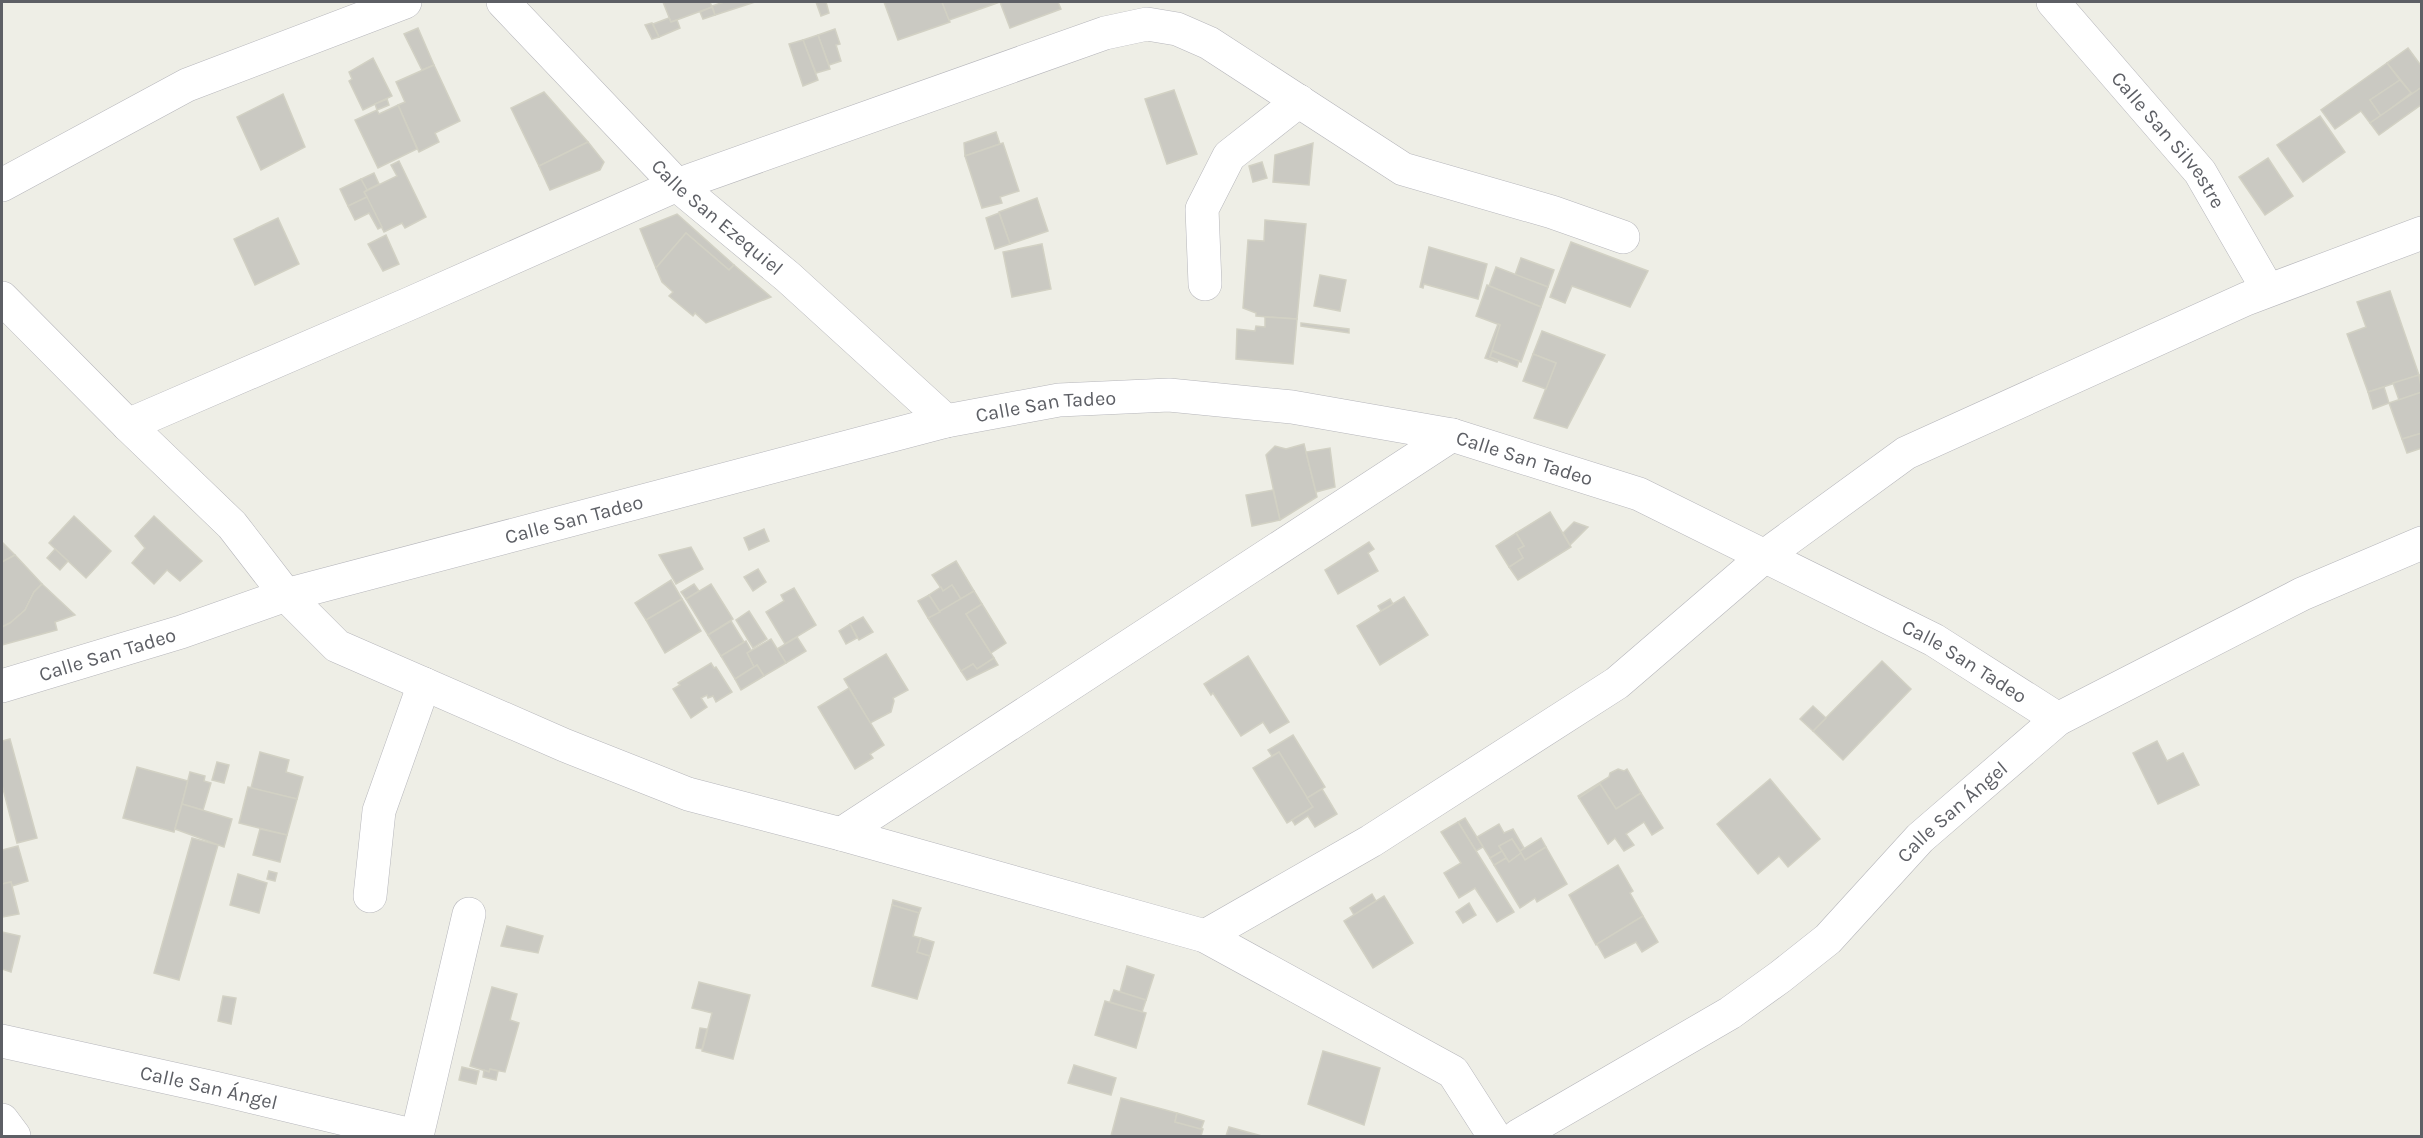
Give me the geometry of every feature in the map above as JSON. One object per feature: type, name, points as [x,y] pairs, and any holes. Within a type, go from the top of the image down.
[{"type":"street","points":[[2,185],[187,85],[405,2]]},
{"type":"street","name":"Calle San Ezequiel","points":[[503,2],[677,185],[788,277],[946,421]]},
{"type":"street","name":"Calle San Silvestre","points":[[2053,2],[2200,172],[2268,290]]},
{"type":"street","points":[[128,425],[677,185],[1105,33],[1147,24],[1177,29],[1209,43],[1403,169],[1552,212],[1623,237]]},
{"type":"street","points":[[1205,284],[1202,209],[1229,156],[1299,101]]},
{"type":"street","points":[[1205,936],[1371,841],[1617,683],[1766,555],[1906,453],[2268,290],[2421,233]]},
{"type":"street","points":[[2,298],[128,425],[232,525],[286,595],[337,646],[564,745],[688,794],[841,834],[1205,936],[1453,1072],[1494,1137]]},
{"type":"street","name":"Calle San Tadeo","points":[[2,686],[181,632],[286,595],[946,421],[1059,400],[1169,395],[1292,407],[1452,435],[1639,494],[1934,640],[2058,719]]},
{"type":"street","points":[[841,834],[1452,435]]},
{"type":"street","name":"Calle San Ángel","points":[[1518,1137],[1730,1013],[1780,977],[1828,939],[1920,838],[2058,719],[2302,594],[2421,543]]},
{"type":"street","points":[[370,896],[379,811],[424,684]]},
{"type":"street","points":[[416,1137],[469,914]]},
{"type":"street","name":"Calle San Ángel","points":[[2,1041],[215,1088],[416,1137]]},
{"type":"street","points":[[2,1120],[14,1137]]},
{"type":"building","points":[[663,2],[710,2],[712,7],[671,22]]},
{"type":"building","points":[[724,2],[755,2],[715,15],[712,6]]},
{"type":"building","points":[[816,2],[826,2],[829,13],[821,16]]},
{"type":"building","points":[[884,2],[942,2],[950,22],[898,40]]},
{"type":"building","points":[[942,2],[1000,2],[949,20]]},
{"type":"building","points":[[1000,2],[1058,2],[1061,9],[1010,28]]},
{"type":"building","points":[[712,7],[715,15],[703,19],[700,12]]},
{"type":"building","points":[[669,18],[671,22],[677,20],[680,28],[659,37],[653,24]]},
{"type":"building","points":[[652,23],[659,37],[652,39],[645,25]]},
{"type":"building","points":[[418,28],[434,65],[422,70],[404,34]]},
{"type":"building","points":[[835,29],[840,44],[836,45],[841,61],[829,65],[818,35]]},
{"type":"building","points":[[818,35],[830,69],[816,73],[803,40]]},
{"type":"building","points":[[803,40],[818,80],[803,86],[789,44]]},
{"type":"building","points":[[2408,48],[2422,67],[2422,87],[2412,94],[2387,63]]},
{"type":"building","points":[[373,58],[392,96],[363,110],[349,81],[352,79],[349,72]]},
{"type":"building","points":[[2387,63],[2400,80],[2370,100],[2381,116],[2370,123],[2361,111],[2335,129],[2321,110]]},
{"type":"building","points":[[434,65],[460,121],[435,133],[439,142],[419,152],[398,105],[405,102],[396,82]]},
{"type":"building","points":[[2400,80],[2411,93],[2381,116],[2370,100]]},
{"type":"building","points":[[2422,87],[2422,104],[2379,135],[2370,123]]},
{"type":"building","points":[[1174,90],[1197,154],[1167,164],[1145,99]]},
{"type":"building","points":[[544,92],[588,142],[539,166],[511,108]]},
{"type":"building","points":[[283,94],[305,147],[261,170],[237,117]]},
{"type":"building","points":[[387,99],[389,105],[377,110],[375,104]]},
{"type":"building","points":[[398,105],[417,149],[378,168],[355,120],[377,110],[379,114]]},
{"type":"building","points":[[2320,116],[2345,152],[2303,182],[2277,145]]},
{"type":"building","points":[[996,132],[1000,144],[965,156],[964,143]]},
{"type":"building","points":[[588,142],[604,162],[600,170],[550,190],[539,166]]},
{"type":"building","points":[[1003,143],[1019,191],[1000,197],[1002,203],[982,208],[965,156]]},
{"type":"building","points":[[1313,143],[1309,185],[1273,182],[1275,155]]},
{"type":"building","points":[[2268,158],[2293,196],[2265,215],[2239,177]]},
{"type":"building","points":[[399,161],[426,217],[405,228],[402,223],[384,232],[364,192],[397,176],[391,165]]},
{"type":"building","points":[[1262,162],[1267,178],[1253,182],[1249,166]]},
{"type":"building","points":[[374,173],[379,184],[367,190],[361,179]]},
{"type":"building","points":[[361,179],[367,190],[364,192],[367,197],[348,206],[340,189]]},
{"type":"building","points":[[367,197],[382,227],[378,229],[369,213],[355,220],[348,206]]},
{"type":"building","points":[[1037,198],[1048,231],[1010,244],[999,212]]},
{"type":"building","points":[[999,213],[1010,244],[995,249],[986,218]]},
{"type":"building","points":[[677,214],[734,265],[729,270],[686,233],[656,268],[640,229]]},
{"type":"building","points":[[278,218],[299,264],[255,285],[234,239]]},
{"type":"building","points":[[1265,220],[1306,224],[1297,319],[1256,316],[1256,313],[1243,308],[1248,240],[1264,241]]},
{"type":"building","points":[[686,233],[729,270],[734,265],[771,297],[706,323],[695,313],[693,316],[669,296],[673,292],[662,282],[656,268]]},
{"type":"building","points":[[386,235],[399,264],[383,271],[368,244]]},
{"type":"building","points":[[1571,242],[1648,271],[1630,307],[1572,286],[1565,303],[1550,297]]},
{"type":"building","points":[[1042,244],[1051,289],[1012,297],[1003,252]]},
{"type":"building","points":[[1429,247],[1487,264],[1478,299],[1424,284],[1423,288],[1420,287]]},
{"type":"building","points":[[1521,258],[1554,270],[1548,287],[1515,275]]},
{"type":"building","points":[[1496,267],[1548,287],[1541,307],[1489,286]]},
{"type":"building","points":[[1320,275],[1346,280],[1340,311],[1314,306]]},
{"type":"building","points":[[1487,285],[1541,307],[1521,362],[1491,350],[1500,325],[1476,316]]},
{"type":"building","points":[[2390,291],[2419,375],[2368,392],[2347,334],[2366,327],[2357,302]]},
{"type":"building","points":[[1265,317],[1297,319],[1293,364],[1236,359],[1237,329],[1255,331],[1256,326],[1265,327]]},
{"type":"building","points":[[1301,323],[1349,329],[1349,333],[1301,326]]},
{"type":"building","points":[[1498,324],[1500,325],[1490,357],[1498,360],[1497,362],[1485,358]]},
{"type":"building","points":[[1542,331],[1605,355],[1567,428],[1534,418],[1556,363],[1533,354]]},
{"type":"building","points":[[1492,351],[1519,361],[1517,367],[1490,357]]},
{"type":"building","points":[[1533,354],[1556,363],[1546,389],[1523,381]]},
{"type":"building","points":[[2419,375],[2422,392],[2399,400],[2393,383]]},
{"type":"building","points":[[2384,387],[2389,403],[2373,409],[2368,392]]},
{"type":"building","points":[[2422,392],[2422,433],[2402,439],[2389,403]]},
{"type":"building","points":[[2422,433],[2422,448],[2407,453],[2402,439]]},
{"type":"building","points":[[1304,444],[1317,497],[1280,520],[1266,455],[1275,446],[1286,449]]},
{"type":"building","points":[[1330,448],[1335,487],[1316,492],[1306,452]]},
{"type":"building","points":[[1273,490],[1280,520],[1252,526],[1246,495]]},
{"type":"building","points":[[1550,512],[1571,547],[1518,580],[1509,567],[1523,558],[1518,549],[1524,546],[1516,533]]},
{"type":"building","points":[[74,516],[111,551],[86,578],[49,543]]},
{"type":"building","points":[[154,516],[202,561],[180,581],[167,570],[154,584],[132,563],[145,548],[135,536]]},
{"type":"building","points":[[1574,522],[1588,527],[1570,545],[1563,533]]},
{"type":"building","points":[[764,529],[769,541],[749,550],[744,538]]},
{"type":"building","points":[[1516,533],[1524,546],[1518,549],[1523,558],[1509,567],[1496,546]]},
{"type":"building","points":[[2,542],[15,555],[2,562]]},
{"type":"building","points":[[1369,542],[1374,549],[1368,553],[1378,571],[1338,594],[1325,570]]},
{"type":"building","points":[[691,547],[703,569],[676,584],[659,555]]},
{"type":"building","points":[[55,549],[68,561],[60,570],[47,558]]},
{"type":"building","points":[[15,555],[42,584],[34,592],[25,610],[2,627],[2,562]]},
{"type":"building","points":[[956,561],[974,591],[961,599],[952,585],[943,591],[932,575]]},
{"type":"building","points":[[758,569],[766,582],[753,591],[744,577]]},
{"type":"building","points":[[671,580],[682,599],[646,620],[635,603]]},
{"type":"building","points":[[42,584],[75,615],[55,622],[57,630],[2,645],[2,627],[25,610],[34,592]]},
{"type":"building","points":[[694,584],[699,591],[686,599],[681,592]]},
{"type":"building","points":[[711,584],[733,619],[708,635],[686,599]]},
{"type":"building","points":[[952,585],[961,599],[940,612],[929,595],[941,587],[943,591]]},
{"type":"building","points":[[794,588],[816,625],[785,644],[766,612],[784,601],[781,595]]},
{"type":"building","points":[[974,591],[982,604],[966,614],[994,658],[977,669],[973,664],[961,671],[928,618]]},
{"type":"building","points":[[929,595],[940,612],[928,618],[918,601]]},
{"type":"building","points":[[1404,597],[1428,635],[1380,665],[1357,626]]},
{"type":"building","points":[[682,599],[701,631],[665,653],[646,620]]},
{"type":"building","points":[[1390,599],[1393,604],[1381,611],[1378,606]]},
{"type":"building","points":[[982,604],[1006,643],[991,653],[966,614]]},
{"type":"building","points":[[749,611],[767,639],[753,648],[736,620]]},
{"type":"building","points":[[863,617],[873,632],[859,640],[850,624]]},
{"type":"building","points":[[731,621],[744,642],[721,656],[708,635]]},
{"type":"building","points":[[850,624],[857,638],[846,644],[839,631]]},
{"type":"building","points":[[797,637],[806,651],[786,663],[777,649]]},
{"type":"building","points":[[771,639],[786,663],[764,676],[757,665],[754,667],[747,653]]},
{"type":"building","points":[[746,641],[751,650],[747,653],[754,667],[735,679],[721,656]]},
{"type":"building","points":[[886,654],[908,690],[893,698],[891,712],[870,723],[844,679]]},
{"type":"building","points":[[1248,656],[1289,722],[1270,733],[1263,722],[1241,736],[1213,693],[1211,695],[1204,684]]},
{"type":"building","points":[[994,658],[998,665],[967,680],[961,671],[973,664],[977,669]]},
{"type":"building","points":[[1882,661],[1911,689],[1843,760],[1813,731]]},
{"type":"building","points":[[711,663],[732,692],[716,702],[713,696],[708,698],[707,695],[701,698],[707,707],[691,718],[673,689],[680,685],[678,683]]},
{"type":"building","points":[[757,665],[764,676],[741,690],[735,679]]},
{"type":"building","points":[[849,688],[884,745],[870,754],[873,758],[855,769],[818,707]]},
{"type":"building","points":[[1813,706],[1826,718],[1813,731],[1800,719]]},
{"type":"building","points":[[1293,735],[1325,787],[1307,798],[1279,752],[1272,756],[1268,750]]},
{"type":"building","points":[[10,739],[37,838],[17,843],[2,785],[2,741]]},
{"type":"building","points":[[2157,741],[2167,761],[2183,753],[2199,785],[2158,804],[2133,753]]},
{"type":"building","points":[[260,752],[289,760],[286,772],[303,777],[297,799],[251,788]]},
{"type":"building","points":[[1279,752],[1313,807],[1287,823],[1253,768]]},
{"type":"building","points":[[217,762],[229,765],[224,783],[212,780]]},
{"type":"building","points":[[137,767],[188,781],[174,832],[123,818]]},
{"type":"building","points":[[1618,769],[1624,771],[1627,769],[1641,793],[1616,809],[1600,784],[1579,798],[1578,796]]},
{"type":"building","points":[[190,772],[205,776],[204,781],[211,783],[203,810],[182,804]]},
{"type":"building","points":[[1770,779],[1820,839],[1788,867],[1779,856],[1758,874],[1717,824]]},
{"type":"building","points":[[1600,784],[1616,809],[1641,793],[1663,828],[1652,835],[1644,822],[1626,834],[1634,845],[1624,851],[1615,838],[1608,844],[1579,798]]},
{"type":"building","points":[[248,787],[297,799],[287,835],[239,823]]},
{"type":"building","points":[[1322,789],[1337,814],[1315,827],[1308,816],[1295,825],[1292,820],[1313,807],[1307,798]]},
{"type":"building","points":[[182,804],[232,819],[224,847],[175,829]]},
{"type":"building","points":[[1465,818],[1483,847],[1476,851],[1458,822]]},
{"type":"building","points":[[1458,822],[1514,912],[1497,922],[1475,888],[1459,898],[1444,873],[1461,863],[1441,832]]},
{"type":"building","points":[[1499,824],[1504,833],[1513,829],[1524,848],[1520,851],[1512,839],[1499,846],[1502,851],[1490,858],[1477,837]]},
{"type":"building","points":[[260,829],[287,835],[280,862],[253,855]]},
{"type":"building","points":[[192,838],[218,845],[179,980],[154,973]]},
{"type":"building","points":[[1541,838],[1546,847],[1525,860],[1520,851]]},
{"type":"building","points":[[1512,839],[1521,853],[1509,862],[1499,846]]},
{"type":"building","points":[[18,846],[28,881],[12,886],[11,882],[2,884],[2,850]]},
{"type":"building","points":[[1546,847],[1567,884],[1537,902],[1535,898],[1520,908],[1494,865],[1506,858],[1509,862],[1521,853],[1525,860]]},
{"type":"building","points":[[1502,851],[1506,858],[1494,865],[1490,858]]},
{"type":"building","points":[[1618,865],[1633,891],[1630,893],[1643,916],[1596,945],[1569,895]]},
{"type":"building","points":[[269,871],[277,873],[275,881],[267,879]]},
{"type":"building","points":[[238,874],[267,883],[259,913],[230,905]]},
{"type":"building","points":[[11,882],[19,914],[2,917],[2,884]]},
{"type":"building","points":[[1372,894],[1376,901],[1354,915],[1350,908]]},
{"type":"building","points":[[1384,896],[1413,943],[1373,968],[1344,921]]},
{"type":"building","points":[[893,900],[921,908],[919,913],[892,905]]},
{"type":"building","points":[[1469,903],[1476,915],[1463,923],[1456,912]]},
{"type":"building","points":[[892,905],[919,913],[913,936],[921,938],[917,952],[930,956],[917,999],[872,986]]},
{"type":"building","points":[[1643,916],[1658,942],[1642,952],[1636,942],[1605,958],[1597,944]]},
{"type":"building","points":[[507,926],[543,936],[538,953],[501,946]]},
{"type":"building","points":[[2,932],[20,936],[11,972],[2,969]]},
{"type":"building","points":[[921,938],[934,942],[930,956],[917,952]]},
{"type":"building","points":[[1127,966],[1154,975],[1146,1000],[1120,992]]},
{"type":"building","points":[[699,982],[750,995],[733,1059],[702,1051],[712,1013],[692,1008]]},
{"type":"building","points":[[492,987],[517,994],[510,1020],[519,1023],[505,1072],[490,1069],[489,1072],[470,1066]]},
{"type":"building","points":[[1114,990],[1146,1000],[1142,1012],[1110,1002]]},
{"type":"building","points":[[223,996],[236,998],[231,1024],[218,1021]]},
{"type":"building","points":[[1105,1001],[1146,1013],[1136,1048],[1095,1035]]},
{"type":"building","points":[[700,1028],[707,1029],[702,1049],[696,1048]]},
{"type":"building","points":[[1323,1051],[1380,1068],[1364,1125],[1308,1104]]},
{"type":"building","points":[[1074,1065],[1116,1078],[1111,1095],[1068,1083]]},
{"type":"building","points":[[462,1067],[479,1071],[476,1084],[459,1080]]},
{"type":"building","points":[[490,1069],[498,1071],[496,1080],[483,1077],[484,1070],[489,1072]]},
{"type":"building","points":[[1121,1098],[1177,1113],[1175,1122],[1203,1129],[1201,1136],[1111,1136]]},
{"type":"building","points":[[1177,1113],[1204,1121],[1201,1129],[1175,1122]]},
{"type":"building","points":[[1229,1127],[1262,1136],[1226,1136]]}]
